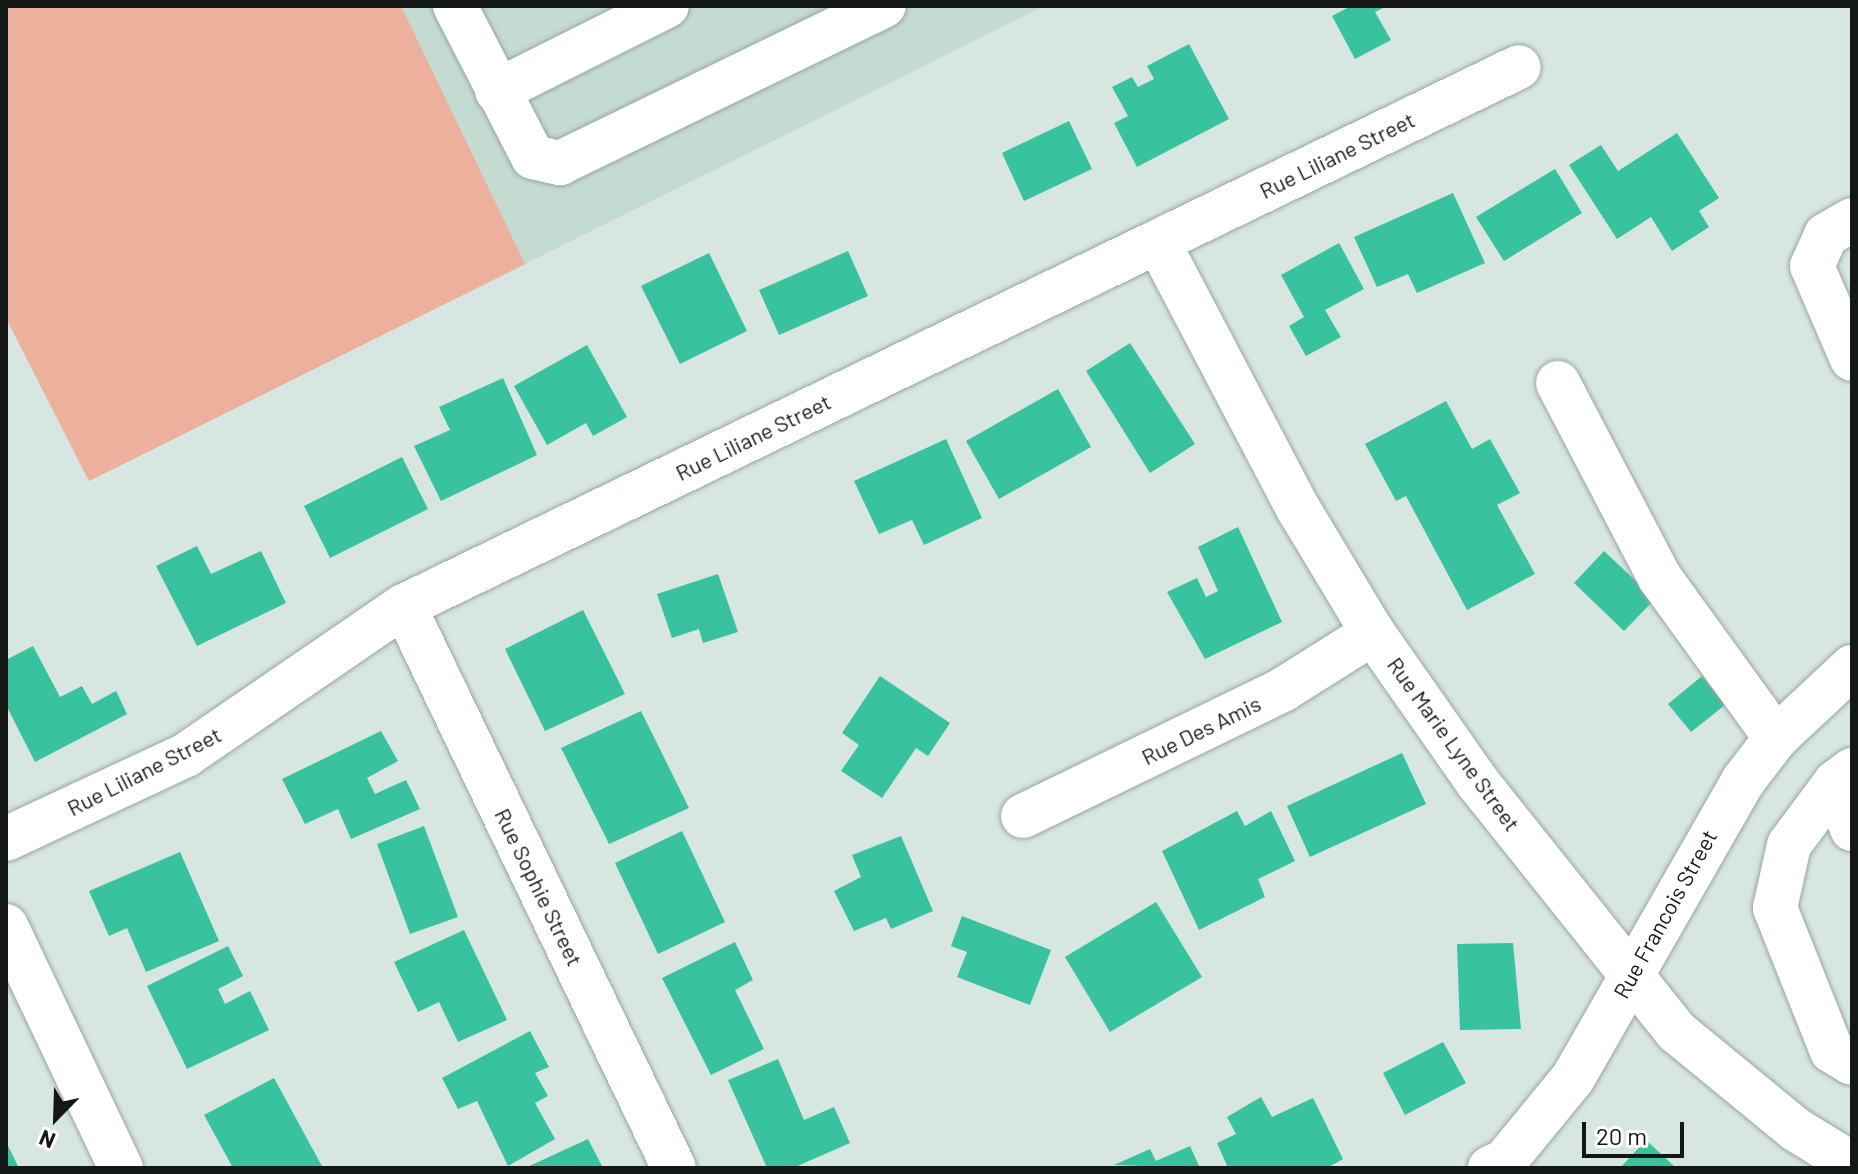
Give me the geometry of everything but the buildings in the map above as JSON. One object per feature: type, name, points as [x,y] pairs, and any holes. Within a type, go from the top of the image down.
[{"type":"street","points":[[455,6],[533,157],[560,163],[884,6]]},
{"type":"street","points":[[497,91],[667,6]]},
{"type":"street","name":"Rue Liliane Street","points":[[6,839],[186,755],[404,606],[1519,67]]},
{"type":"street","points":[[1852,220],[1826,235],[1812,266],[1852,359]]},
{"type":"street","name":"Rue Marie Lyne Street","points":[[1158,242],[1373,633],[1478,783],[1677,1032],[1729,1078],[1852,1164]]},
{"type":"street","points":[[1558,383],[1660,578],[1776,738]]},
{"type":"street","name":"Rue Sophie Street","points":[[404,606],[674,1168]]},
{"type":"street","name":"Rue Des Amis","points":[[1023,816],[1284,689],[1373,633]]},
{"type":"street","name":"Rue Francois Street","points":[[1490,1168],[1505,1161],[1573,1078],[1714,826],[1776,738],[1852,667]]},
{"type":"street","points":[[1843,776],[1852,829]]},
{"type":"street","points":[[1843,776],[1789,845],[1775,908],[1832,1051],[1852,1063]]},
{"type":"street","points":[[6,926],[121,1168]]},
{"type":"shaded area","points":[[6,6],[1044,6],[89,481],[6,318]]},
{"type":"shaded area","points":[[6,6],[401,6],[525,264],[89,481],[6,318]]}]
